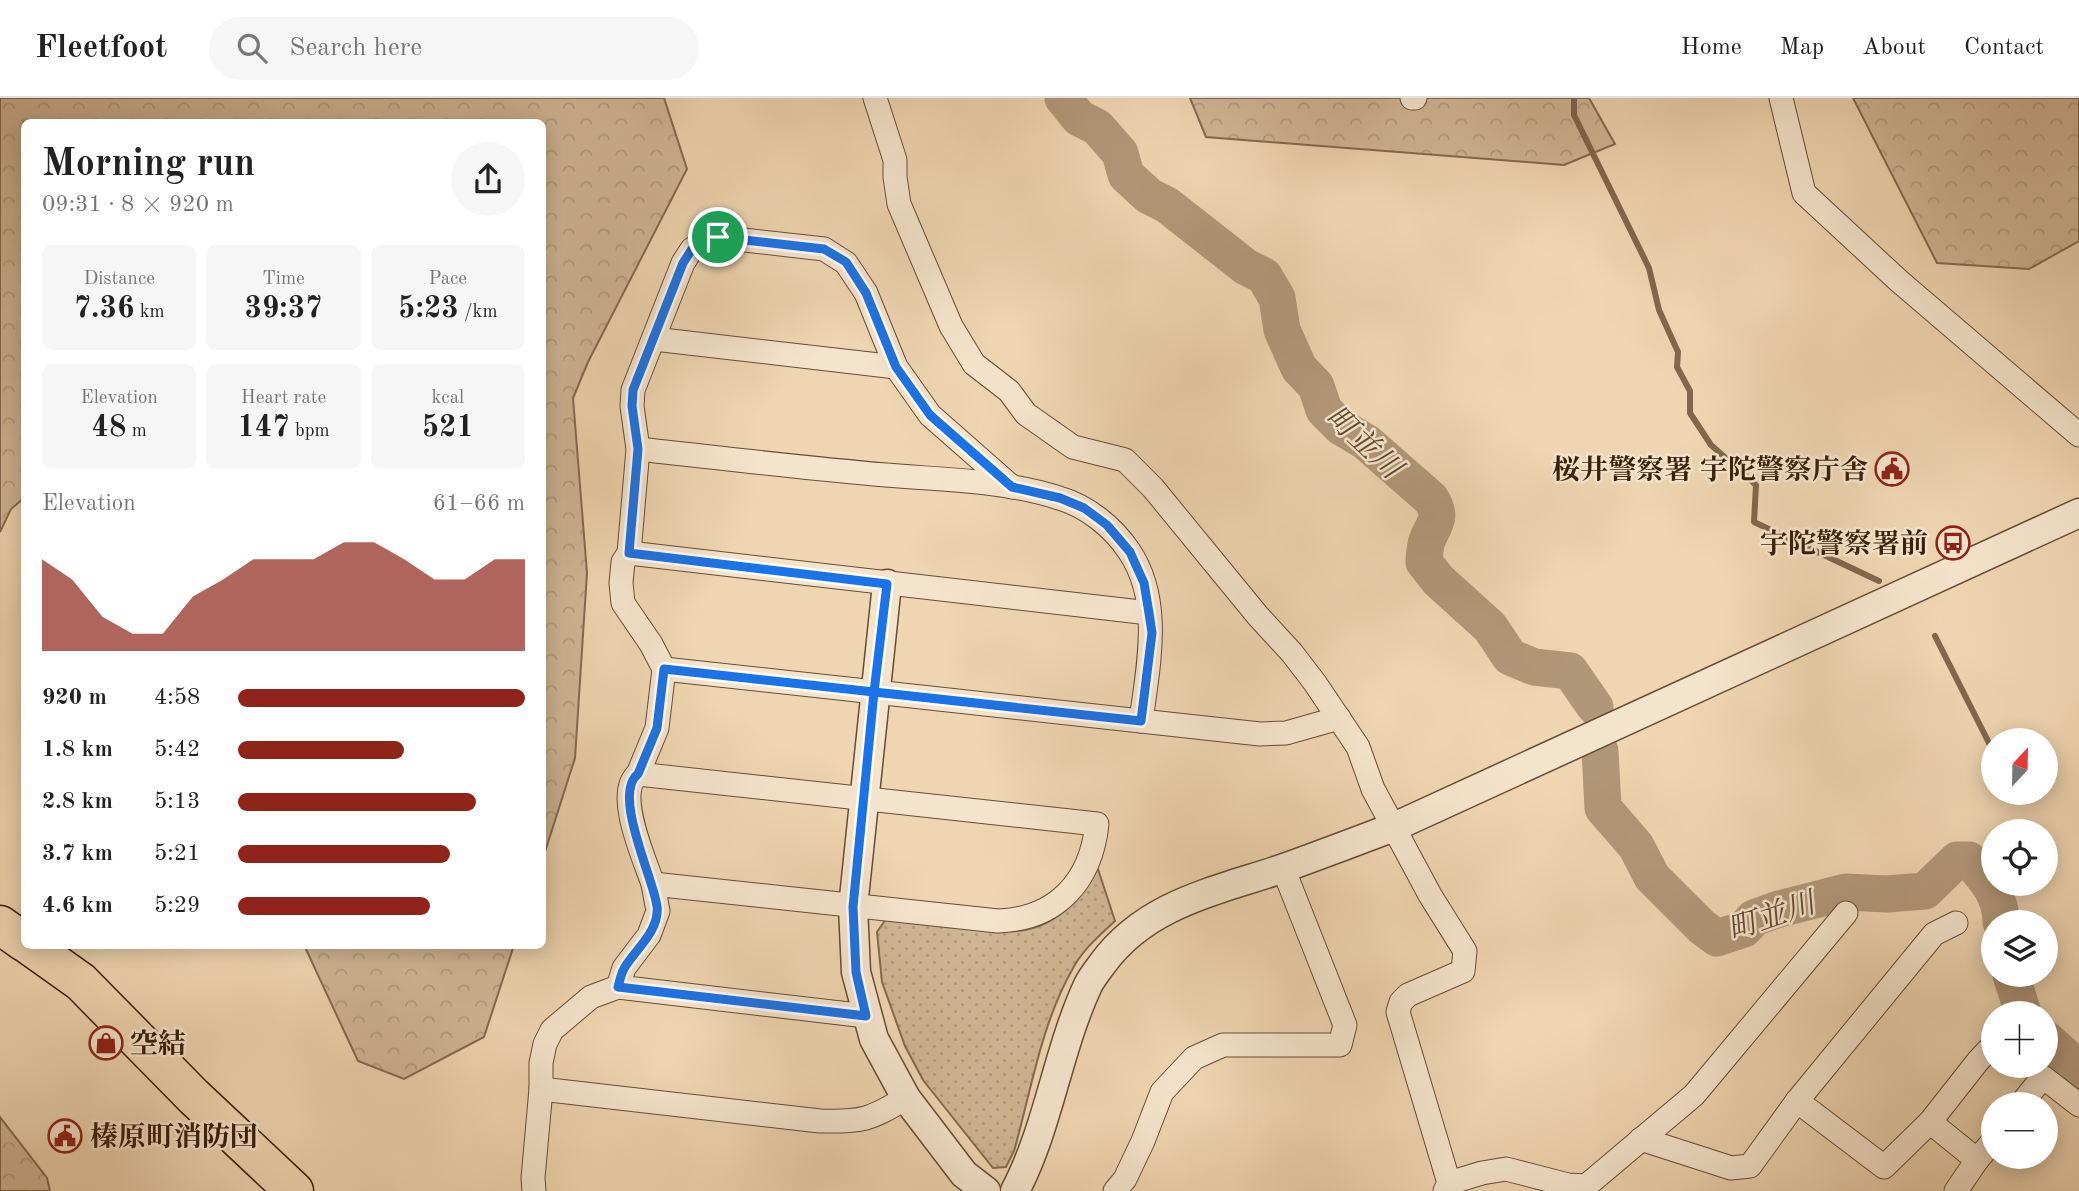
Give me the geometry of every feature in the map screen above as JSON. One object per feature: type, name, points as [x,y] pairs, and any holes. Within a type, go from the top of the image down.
[{"type":"highway","points":[[0,925],[21,940]]},
{"type":"highway","points":[[34,949],[81,982],[193,1096],[294,1191]]},
{"type":"street","points":[[875,98],[895,160],[899,204],[951,326],[974,364],[1009,391],[1026,414],[1073,447],[1125,460],[1153,488],[1258,616],[1292,653],[1358,747],[1373,789],[1430,895],[1465,951],[1463,971],[1408,995],[1401,1002],[1398,1012],[1447,1187],[1482,1173],[1506,1169],[1568,1185],[1586,1186],[1694,1095],[1846,913]]},
{"type":"street","points":[[1781,98],[1804,193],[1899,281],[2079,435]]},
{"type":"street","points":[[618,987],[624,968],[649,935],[658,911],[653,884],[630,813],[628,789],[638,774],[657,728],[664,669],[651,644],[623,603],[623,562],[629,553],[638,449],[632,406],[633,390],[678,274],[692,249],[718,237],[736,238],[824,249],[846,262],[866,293],[896,367],[930,415],[1012,487]]},
{"type":"street","points":[[654,339],[896,367]]},
{"type":"street","points":[[638,449],[1012,487],[1060,498],[1084,508],[1107,525],[1130,552],[1144,583],[1152,633],[1141,721]]},
{"type":"street","points":[[1015,1191],[1037,1141],[1066,1041],[1089,982],[1126,936],[1160,913],[1194,897],[1394,827],[2079,513]]},
{"type":"street","points":[[629,553],[1149,613]]},
{"type":"street","points":[[887,584],[853,907],[856,972],[866,1016],[885,1063],[906,1098],[964,1174],[986,1191]]},
{"type":"street","points":[[664,669],[1260,734],[1286,733],[1339,718]]},
{"type":"street","points":[[638,774],[1097,824],[1095,844],[1086,866],[1069,893],[1055,905],[1016,920],[998,921],[853,907],[653,884]]},
{"type":"street","points":[[1115,1191],[1125,1179],[1162,1092],[1194,1058],[1223,1045],[1340,1045],[1345,1025],[1283,868]]},
{"type":"street","points":[[1641,1139],[1731,1168],[1750,1166],[1797,1101],[1934,934],[1956,923]]},
{"type":"street","points":[[534,1191],[541,1063],[545,1044],[552,1030],[591,997],[618,987],[866,1016]]},
{"type":"street","points":[[1797,1101],[1884,1167],[1930,1122],[1981,1058]]},
{"type":"street","points":[[2031,1092],[2043,1077],[2076,1094]]},
{"type":"street","points":[[541,1089],[820,1121],[858,1122],[877,1115],[906,1098]]},
{"type":"street","points":[[1930,1122],[1977,1160]]},
{"type":"street","points":[[1956,1191],[1981,1155]]},
{"type":"green space","points":[[0,98],[664,98],[687,169],[588,362],[573,398],[587,573],[575,758],[546,849],[546,119],[21,119],[21,501],[11,509],[0,532]]},
{"type":"green space","points":[[1190,98],[1589,98],[1615,144],[1564,165],[1206,137]]},
{"type":"green space","points":[[1853,98],[2079,98],[2079,241],[2029,269],[1937,263]]},
{"type":"green space","points":[[1097,866],[1115,921],[1081,956],[1061,991],[1038,1059],[1014,1151],[1006,1167],[993,1168],[923,1080],[905,1046],[882,982],[877,932],[886,919],[996,931],[1031,929],[1066,910],[1084,890]]},
{"type":"green space","points":[[306,949],[513,949],[484,1037],[404,1079],[358,1061]]},
{"type":"green space","points":[[0,1117],[47,1178],[50,1191],[0,1191]]},
{"type":"waterway","name":"町並川","points":[[1063,98],[1079,118],[1097,127],[1120,153],[1126,175],[1149,196],[1167,205],[1246,267],[1264,276],[1277,298],[1282,330],[1299,368],[1316,386],[1324,410],[1341,427],[1366,442],[1431,499],[1437,517],[1426,544],[1424,562],[1438,580],[1490,627],[1510,657],[1534,667],[1570,671],[1595,707]]},
{"type":"waterway","points":[[1574,98],[1574,115],[1649,268],[1659,310],[1678,352],[1677,367],[1690,391],[1690,413],[1711,445],[1756,485],[1754,522],[1879,581]]},
{"type":"waterway","points":[[1935,636],[1981,728]]},
{"type":"waterway","name":"町並川","points":[[1600,751],[1603,808],[1636,846],[1652,877],[1702,927],[1717,938],[1744,929],[1754,918],[1779,909],[1846,892],[1887,894],[1925,891],[1957,860],[1969,860],[1987,881],[1999,910]]},
{"type":"waterway","name":"町並川","points":[[2015,987],[2019,1001]]},
{"type":"waterway","name":"町並川","points":[[2058,1050],[2079,1076]]},
{"type":"place","name":"桜井警察署 宇陀警察庁舎","points":[[1892,469]]},
{"type":"place","name":"宇陀警察署前","points":[[1953,543]]},
{"type":"place","name":"空結","points":[[106,1043]]},
{"type":"place","name":"榛原町消防団","points":[[65,1136]]},
{"type":"route","points":[[718,237],[692,249],[683,263],[633,390],[632,406],[638,449],[629,553],[887,584],[874,692],[664,669],[657,728],[638,774],[628,789],[630,813],[653,884],[658,911],[649,935],[624,968],[618,987],[866,1016],[856,972],[853,907],[874,692],[1141,721],[1152,633],[1144,583],[1130,552],[1107,525],[1084,508],[1060,498],[1012,487],[930,415],[896,367],[866,293],[846,262],[824,249],[718,237]]}]
